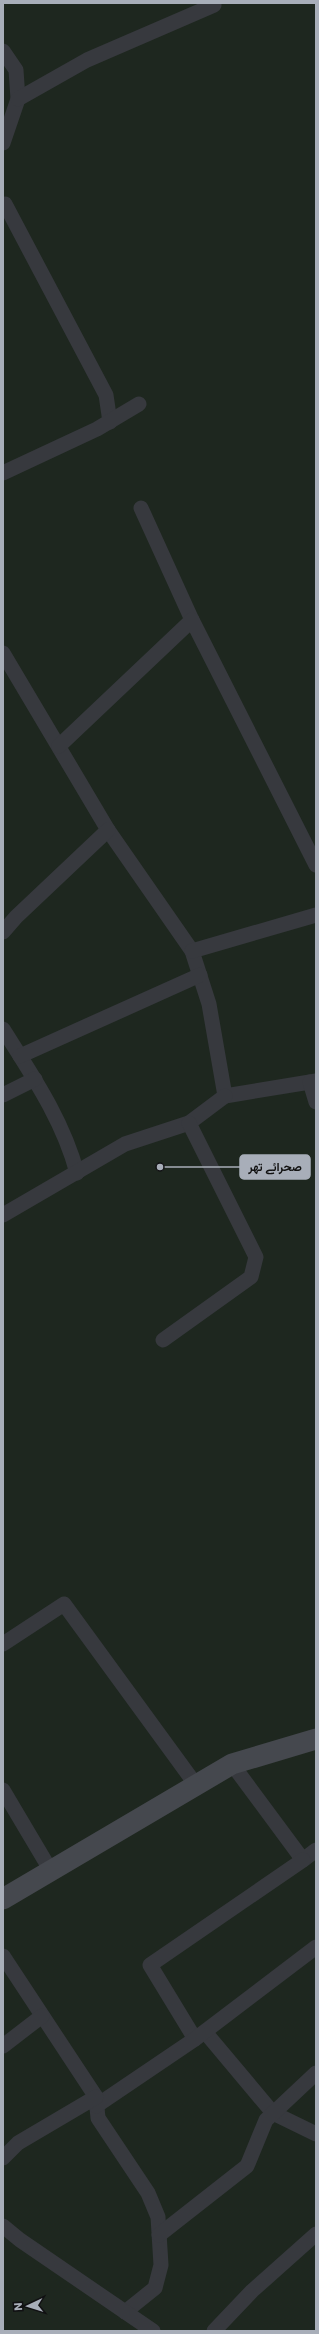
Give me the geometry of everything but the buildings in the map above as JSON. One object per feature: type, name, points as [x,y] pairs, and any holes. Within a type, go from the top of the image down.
[{"type":"street","points":[[18,98],[87,60],[214,5]]},
{"type":"street","points":[[3,51],[16,70],[18,98],[3,143]]},
{"type":"street","points":[[4,201],[106,395],[110,422]]},
{"type":"street","points":[[3,473],[110,422],[139,404]]},
{"type":"street","points":[[140,508],[192,620],[316,865]]},
{"type":"street","points":[[59,746],[192,620]]},
{"type":"street","points":[[3,653],[108,830],[192,951],[209,1004],[225,1096]]},
{"type":"street","points":[[3,932],[16,917],[108,830]]},
{"type":"street","points":[[192,951],[316,915]]},
{"type":"street","points":[[20,1056],[200,975]]},
{"type":"street","points":[[3,1029],[35,1079],[70,1148],[77,1173]]},
{"type":"street","points":[[3,1095],[35,1079]]},
{"type":"street","points":[[3,1215],[125,1144],[189,1123],[225,1096],[313,1081],[316,1102]]},
{"type":"street","points":[[163,1340],[251,1276],[256,1257],[189,1123]]},
{"type":"street","points":[[3,1644],[64,1604],[196,1785]]},
{"type":"street","points":[[3,1899],[232,1764],[316,1739]]},
{"type":"street","points":[[232,1764],[303,1860]]},
{"type":"street","points":[[3,1790],[51,1871]]},
{"type":"street","points":[[316,1850],[150,1964],[200,2035],[272,2114],[316,2134]]},
{"type":"street","points":[[3,2158],[18,2143],[96,2102],[200,2035],[316,1946]]},
{"type":"street","points":[[3,1956],[96,2102],[98,2118],[148,2193],[158,2217],[161,2265],[155,2288],[125,2312]]},
{"type":"street","points":[[3,2046],[42,2016]]},
{"type":"street","points":[[159,2235],[247,2166],[266,2120],[316,2073]]},
{"type":"street","points":[[6,2232],[153,2331]]},
{"type":"street","points":[[214,2331],[252,2291],[316,2234]]},
{"type":"shaded area","points":[[3,3],[316,3],[316,2331],[3,2331]]},
{"type":"place","name":"صحرائے تھر","points":[[160,1167]]}]
